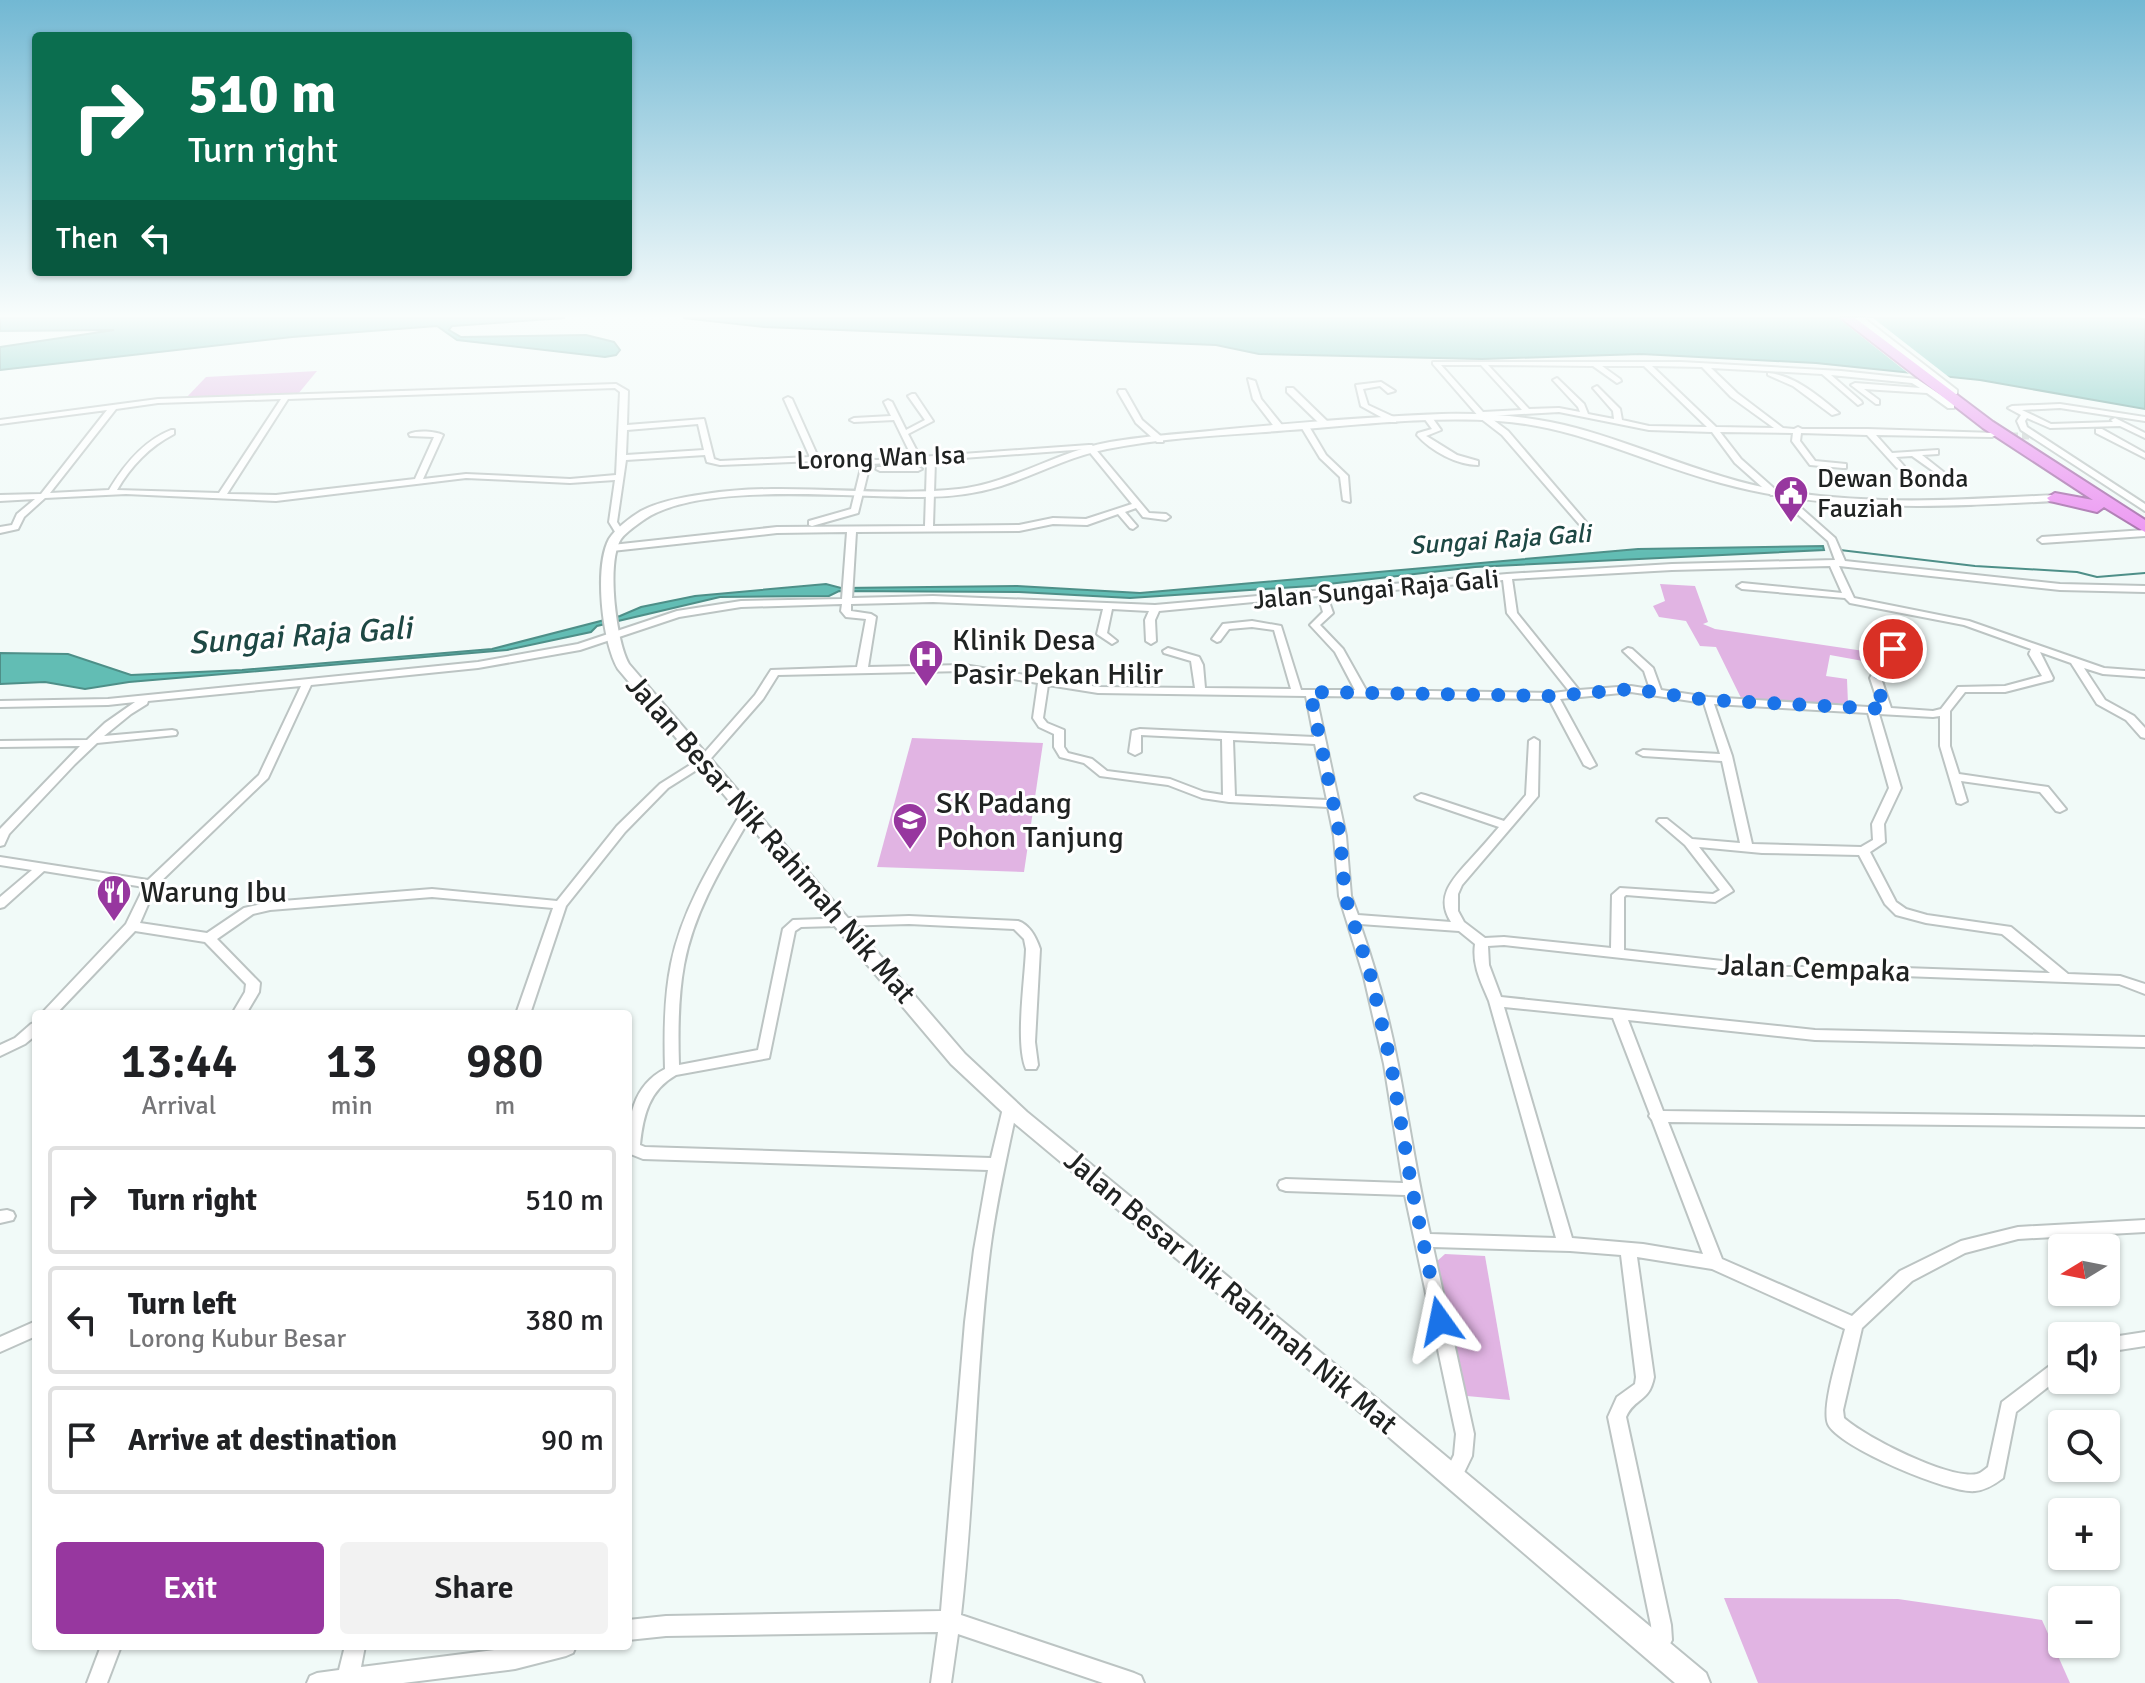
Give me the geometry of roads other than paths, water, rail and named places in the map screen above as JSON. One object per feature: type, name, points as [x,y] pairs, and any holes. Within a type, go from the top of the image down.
[{"type":"highway","points":[[1951,397],[1981,430],[1970,435]]},
{"type":"highway","points":[[1954,397],[2145,530]]},
{"type":"highway","points":[[2013,436],[2064,492],[2055,498]]},
{"type":"highway","points":[[2013,436],[2145,514]]},
{"type":"highway","points":[[2055,479],[2112,507]]},
{"type":"highway","points":[[2055,498],[2086,502],[2145,530]]},
{"type":"street","points":[[0,422],[158,401],[330,397]]},
{"type":"street","points":[[620,533],[613,522],[622,458],[622,397]]},
{"type":"street","points":[[905,433],[929,421],[912,397]]},
{"type":"street","points":[[1125,397],[1139,421],[1160,440]]},
{"type":"street","points":[[1256,397],[1279,427]]},
{"type":"street","points":[[1297,397],[1325,424]]},
{"type":"street","points":[[1362,397],[1365,406],[1393,420]]},
{"type":"street","points":[[1465,397],[1505,433],[1582,522]]},
{"type":"street","points":[[1513,397],[1526,410]]},
{"type":"street","points":[[1572,397],[1585,415]]},
{"type":"street","points":[[1604,397],[1617,411],[1618,422]]},
{"type":"street","points":[[1680,397],[1713,428],[1738,461],[1835,545],[1839,561],[1833,567],[1850,600],[1966,623],[2103,671],[2145,674]]},
{"type":"street","points":[[1736,397],[1780,429]]},
{"type":"street","points":[[1813,397],[1835,413]]},
{"type":"street","points":[[1851,397],[1858,403]]},
{"type":"street","points":[[1870,397],[1876,402]]},
{"type":"street","points":[[221,497],[285,398]]},
{"type":"street","points":[[788,399],[815,459]]},
{"type":"street","points":[[888,402],[918,464]]},
{"type":"street","points":[[2119,424],[2050,426],[2012,408],[2049,405],[2145,419]]},
{"type":"street","points":[[0,530],[15,527],[20,516],[43,496],[112,409]]},
{"type":"street","points":[[1482,415],[1559,410],[1649,428],[2013,436],[2022,425],[2024,416]]},
{"type":"street","points":[[2102,411],[2119,424],[2145,436]]},
{"type":"street","name":"Jalan Besar Nik Rahimah Nik Mat","points":[[1696,1683],[1010,1108],[958,1059],[623,666],[610,626],[612,548],[620,533],[652,512],[714,495],[763,491],[931,495],[1007,482],[1093,449],[1279,427],[1482,415],[1590,432],[1685,469],[1777,493],[1881,504],[2055,498]]},
{"type":"street","points":[[854,420],[897,418]]},
{"type":"street","points":[[1428,418],[1437,430],[1421,435],[1428,443],[1442,447],[1460,462],[1475,463]]},
{"type":"street","points":[[622,428],[701,421],[707,452],[622,458]]},
{"type":"street","points":[[1304,425],[1323,456],[1344,476],[1347,500]]},
{"type":"street","points":[[1798,429],[1796,441],[1813,463],[1843,466]]},
{"type":"street","points":[[1868,431],[1900,466]]},
{"type":"street","points":[[2099,431],[2145,456]]},
{"type":"street","points":[[112,492],[154,440],[171,432]]},
{"type":"street","points":[[413,434],[439,435],[418,481]]},
{"type":"street","points":[[1093,449],[1146,515],[1166,517]]},
{"type":"street","name":"Lorong Wan Isa","points":[[707,452],[710,460],[720,463],[815,459],[866,465],[918,464],[931,458],[1093,449]]},
{"type":"street","points":[[1890,455],[1935,452]]},
{"type":"street","points":[[1915,454],[1943,476]]},
{"type":"street","points":[[929,530],[931,458]]},
{"type":"street","points":[[798,530],[855,511],[866,465]]},
{"type":"street","points":[[0,498],[112,492],[221,497],[308,495],[489,475],[570,481],[619,477]]},
{"type":"street","points":[[612,548],[798,530],[971,531],[1019,528],[1053,521],[1087,522],[1138,505]]},
{"type":"street","points":[[1119,510],[1133,526]]},
{"type":"street","points":[[852,530],[849,615],[871,617],[862,670]]},
{"type":"street","points":[[2042,540],[2145,530]]},
{"type":"street","name":"Jalan Sungai Raja Gali","points":[[0,704],[106,703],[478,665],[582,647],[610,626],[712,607],[849,593],[1155,608],[1507,577],[1839,561],[2060,587],[2145,589]]},
{"type":"street","points":[[1507,577],[1512,613],[1576,693]]},
{"type":"street","points":[[1742,586],[1848,596]]},
{"type":"street","points":[[1322,594],[1328,613],[1315,625],[1339,651],[1362,693]]},
{"type":"street","points":[[1239,601],[1245,624]]},
{"type":"street","points":[[1108,606],[1102,634],[1112,641]]},
{"type":"street","points":[[1151,641],[1150,620],[1155,608]]},
{"type":"street","points":[[1217,639],[1223,628],[1245,624],[1278,628],[1304,692],[1319,741],[1351,919],[1371,977],[1388,1050],[1422,1240],[1438,1293],[1465,1434],[1463,1456],[1452,1477]]},
{"type":"street","points":[[1878,634],[1895,653],[1878,667],[1875,675],[1886,709]]},
{"type":"street","points":[[1961,801],[1945,746],[1945,711],[1962,689],[2005,689],[2048,678],[2034,654],[2036,648]]},
{"type":"street","points":[[1168,651],[1195,659],[1200,691]]},
{"type":"street","points":[[1628,651],[1649,670],[1657,693]]},
{"type":"street","points":[[2076,663],[2101,702],[2130,718],[2145,735]]},
{"type":"street","points":[[524,1010],[560,905],[621,829],[664,786],[702,762],[759,697],[775,672],[964,668],[1098,690],[1553,696],[1631,689],[1708,700],[1933,714],[1945,711]]},
{"type":"street","points":[[52,1010],[132,926],[151,884],[264,776],[308,681]]},
{"type":"street","points":[[1043,682],[1038,718],[1043,725],[1060,732],[1059,747],[1064,755],[1088,761],[1104,774],[1170,782],[1202,795],[1229,799],[1332,804]]},
{"type":"street","points":[[1553,696],[1590,765]]},
{"type":"street","points":[[1,835],[127,710],[153,697]]},
{"type":"street","points":[[1708,700],[1726,758],[1747,848]]},
{"type":"street","points":[[1689,842],[1747,848],[1863,851],[1879,842],[1878,824],[1895,788],[1872,708]]},
{"type":"street","points":[[1135,752],[1136,733],[1140,732],[1319,741]]},
{"type":"street","points":[[0,744],[93,741],[172,733]]},
{"type":"street","points":[[1227,735],[1229,799]]},
{"type":"street","points":[[1458,927],[1451,913],[1449,897],[1456,884],[1532,796],[1534,741]]},
{"type":"street","points":[[1643,753],[1726,758]]},
{"type":"street","points":[[1954,777],[2044,789],[2060,809]]},
{"type":"street","points":[[1421,797],[1506,826]]},
{"type":"street","points":[[672,1071],[669,1017],[680,948],[702,888],[747,813]]},
{"type":"street","points":[[1617,954],[1618,895],[1624,891],[1715,898],[1727,891],[1689,842],[1663,821]]},
{"type":"street","points":[[1863,851],[1891,904],[1901,912],[1926,919],[2006,930],[2065,978]]},
{"type":"street","points":[[0,861],[151,884]]},
{"type":"street","points":[[0,904],[42,867]]},
{"type":"street","points":[[209,938],[249,911],[270,906],[429,893],[560,905]]},
{"type":"street","points":[[1351,919],[1458,927],[1482,942],[1479,955],[1483,971],[1496,1001],[1566,1245]]},
{"type":"street","points":[[995,1164],[636,1152],[632,1142],[643,1096],[649,1085],[672,1071],[764,1054],[789,929],[798,923],[1008,923],[1025,931],[1033,949],[1028,1042],[1031,1065]]},
{"type":"street","points":[[132,926],[209,938],[253,983],[252,992],[241,1010]]},
{"type":"street","name":"Jalan Cempaka","points":[[1482,942],[1776,971],[2120,980],[2145,989]]},
{"type":"street","points":[[1496,1001],[1847,1037],[2145,1042]]},
{"type":"street","points":[[1619,1015],[1715,1263]]},
{"type":"street","points":[[0,1051],[32,1030]]},
{"type":"street","points":[[941,1683],[952,1622],[971,1329],[995,1164],[1010,1108]]},
{"type":"street","points":[[1656,1116],[2145,1122]]},
{"type":"street","points":[[1286,1185],[1412,1189]]},
{"type":"street","points":[[2048,1377],[2008,1408],[1996,1472],[1986,1480],[1957,1481],[1859,1442],[1845,1434],[1836,1422],[1834,1410],[1854,1325],[1906,1276],[1961,1248],[2018,1233],[2145,1226]]},
{"type":"street","points":[[1422,1240],[1566,1245],[1671,1253],[1715,1263],[1854,1325]]},
{"type":"street","points":[[1628,1249],[1645,1377],[1643,1388],[1623,1403],[1617,1417],[1661,1625],[1662,1640],[1656,1650]]},
{"type":"street","points":[[0,1345],[32,1330]]},
{"type":"street","points":[[2120,1343],[2145,1339]]},
{"type":"street","points":[[632,1630],[666,1626],[952,1622],[1134,1683]]},
{"type":"street","points":[[97,1683],[109,1650]]},
{"type":"street","points":[[348,1681],[354,1650]]},
{"type":"street","points":[[317,1683],[515,1659],[550,1650]]},
{"type":"water","points":[[2074,397],[2145,397],[2145,409]]},
{"type":"water","points":[[1823,546],[1824,550],[1475,567],[1311,586],[1130,598],[1019,592],[839,591],[829,596],[720,597],[597,626],[591,632],[507,650],[129,682],[85,689],[45,682],[0,684],[0,653],[68,654],[131,675],[242,670],[492,649],[620,616],[641,607],[695,596],[826,584],[841,588],[1017,586],[1140,593],[1638,549]]},
{"type":"waterway","name":"Sungai Raja Gali","points":[[1840,550],[1975,566],[2077,572],[2097,577],[2145,573]]},
{"type":"tunnel","points":[[2000,436],[2032,436]]},
{"type":"place","name":"Dewan Bonda Fauziah","points":[[1791,524]]},
{"type":"place","name":"Klinik Desa Pasir Pekan Hilir","points":[[926,688]]},
{"type":"place","name":"SK Padang Pohon Tanjung","points":[[910,851]]},
{"type":"place","name":"Warung Ibu","points":[[114,923]]}]
